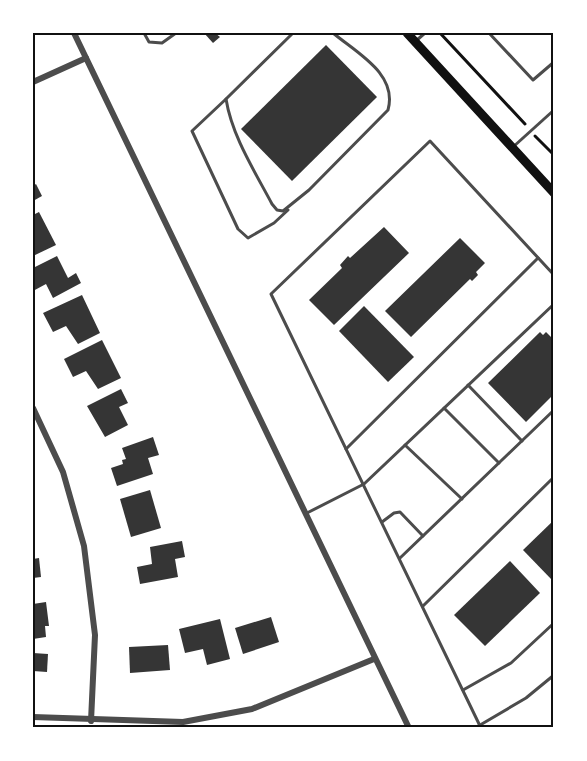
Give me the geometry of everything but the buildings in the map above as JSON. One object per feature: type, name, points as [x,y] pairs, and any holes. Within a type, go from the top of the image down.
[{"type":"main road","points":[[407,33],[554,193]]},
{"type":"street","points":[[74,33],[409,728]]},
{"type":"street","points":[[33,82],[86,58]]},
{"type":"street","points":[[33,408],[63,472],[84,546],[95,635],[91,721]]},
{"type":"street","points":[[33,717],[91,721],[183,722],[252,709],[374,659]]},
{"type":"lane","points":[[144,33],[149,42],[162,43],[176,33]]},
{"type":"lane","points":[[293,33],[192,131],[238,229],[248,237],[274,223],[388,110],[391,98],[383,77],[333,33]]},
{"type":"lane","points":[[415,42],[425,33]]},
{"type":"lane","points":[[489,33],[533,80],[554,62]]},
{"type":"lane","points":[[226,99],[228,114],[272,204],[277,210],[283,211],[292,206]]},
{"type":"lane","points":[[512,147],[554,110]]},
{"type":"lane","points":[[554,275],[430,141],[271,294],[400,558],[479,727],[526,698],[554,675]]},
{"type":"lane","points":[[346,450],[538,258]]},
{"type":"lane","points":[[305,514],[364,484],[554,304]]},
{"type":"lane","points":[[468,385],[522,441]]},
{"type":"lane","points":[[444,408],[499,463]]},
{"type":"lane","points":[[400,558],[554,410]]},
{"type":"lane","points":[[405,445],[462,499]]},
{"type":"lane","points":[[423,606],[554,477]]},
{"type":"lane","points":[[382,522],[394,513],[400,512],[423,536]]},
{"type":"lane","points":[[463,690],[512,663],[554,623]]},
{"type":"path","points":[[440,33],[554,155]]}]
